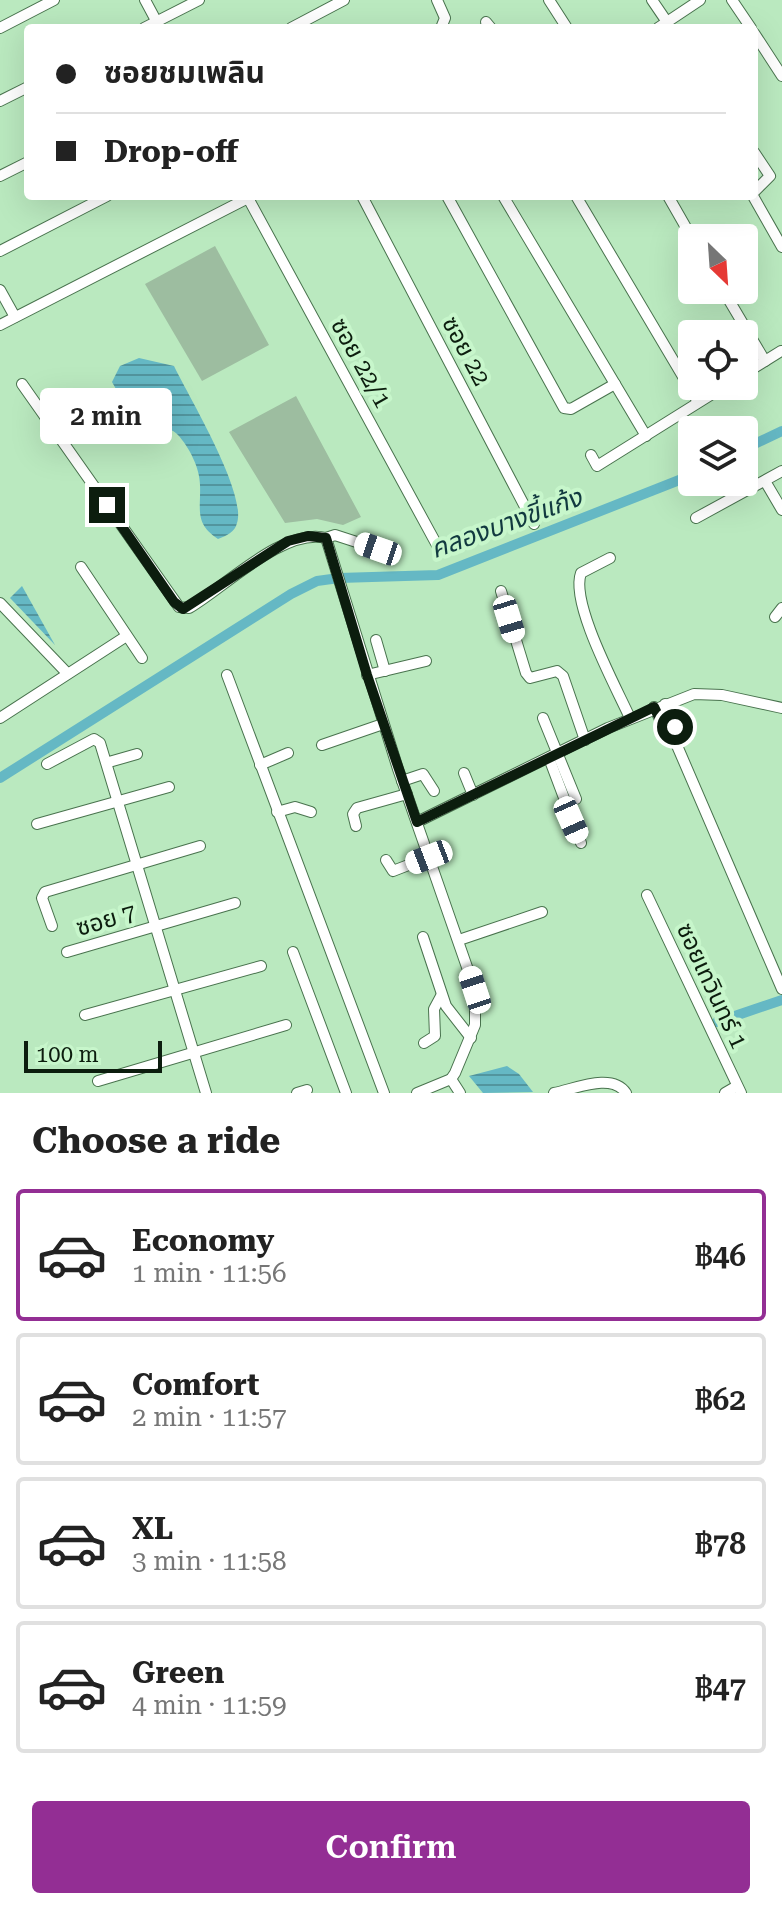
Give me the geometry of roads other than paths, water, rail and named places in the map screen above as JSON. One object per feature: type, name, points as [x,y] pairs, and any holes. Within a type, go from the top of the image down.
[{"type":"street","points":[[0,28],[54,0]]},
{"type":"street","points":[[145,0],[157,24]]},
{"type":"street","points":[[160,24],[199,0]]},
{"type":"street","points":[[299,24],[344,0]]},
{"type":"street","points":[[437,0],[443,13],[442,24]]},
{"type":"street","points":[[549,0],[564,24]]},
{"type":"street","points":[[652,0],[664,24]]},
{"type":"street","points":[[665,24],[700,0]]},
{"type":"street","points":[[732,0],[748,24]]},
{"type":"street","points":[[758,39],[782,76]]},
{"type":"street","points":[[0,101],[24,89]]},
{"type":"street","points":[[758,158],[770,176],[758,190]]},
{"type":"street","points":[[0,176],[24,164]]},
{"type":"street","points":[[0,251],[99,200]]},
{"type":"street","points":[[0,325],[242,200]]},
{"type":"street","name":"ซอย 22/1","points":[[247,200],[438,547]]},
{"type":"street","name":"ซอย 22","points":[[364,200],[534,524]]},
{"type":"street","points":[[449,200],[564,408],[571,409],[615,384]]},
{"type":"street","points":[[505,200],[646,436]]},
{"type":"street","points":[[578,200],[698,402]]},
{"type":"street","points":[[670,200],[684,224]]},
{"type":"street","points":[[757,200],[782,247]]},
{"type":"street","points":[[0,290],[15,317]]},
{"type":"street","points":[[731,304],[765,361]]},
{"type":"street","points":[[758,365],[781,351]]},
{"type":"street","points":[[22,384],[179,607],[189,608],[196,604],[288,541],[308,536],[326,538],[335,535],[378,549]]},
{"type":"street","points":[[591,455],[597,466],[701,400]]},
{"type":"street","points":[[696,518],[782,471]]},
{"type":"street","points":[[765,481],[782,510]]},
{"type":"street","points":[[326,538],[383,724],[475,990],[477,1013],[471,1038],[451,1079],[417,1093]]},
{"type":"street","points":[[610,558],[581,573],[578,587],[584,609],[630,718]]},
{"type":"street","points":[[81,567],[125,637],[142,658]]},
{"type":"street","points":[[501,591],[526,673],[530,678],[557,671],[563,676],[585,740]]},
{"type":"street","points":[[0,603],[5,617],[67,673]]},
{"type":"street","points":[[0,718],[125,637]]},
{"type":"street","points":[[376,640],[385,671]]},
{"type":"street","points":[[367,675],[426,661]]},
{"type":"street","points":[[227,675],[384,1093]]},
{"type":"street","points":[[417,822],[660,706],[704,693],[782,708]]},
{"type":"street","points":[[660,706],[665,730],[672,734],[782,989]]},
{"type":"street","points":[[543,718],[581,843]]},
{"type":"street","points":[[322,745],[383,724]]},
{"type":"street","points":[[47,764],[94,739],[100,743],[109,762],[136,863],[206,1093]]},
{"type":"street","points":[[260,765],[288,753]]},
{"type":"street","points":[[109,762],[137,754]]},
{"type":"street","points":[[554,756],[576,799]]},
{"type":"street","points":[[464,773],[473,795]]},
{"type":"street","points":[[402,781],[423,774],[434,791]]},
{"type":"street","points":[[37,824],[169,787]]},
{"type":"street","points":[[356,826],[353,814],[357,808],[407,794]]},
{"type":"street","points":[[277,812],[295,807],[311,812]]},
{"type":"street","points":[[52,926],[42,898],[45,892],[200,846]]},
{"type":"street","points":[[386,860],[393,871],[429,857]]},
{"type":"street","name":"ซอยเทวินทร์ 1","points":[[647,895],[739,1090]]},
{"type":"street","name":"ซอย 7","points":[[67,952],[235,903]]},
{"type":"street","points":[[459,940],[542,912]]},
{"type":"street","points":[[423,937],[441,996],[471,1038]]},
{"type":"street","points":[[293,952],[346,1093]]},
{"type":"street","points":[[85,1015],[261,966]]},
{"type":"street","points":[[424,1043],[435,1036],[434,1009],[441,996]]},
{"type":"street","points":[[98,1081],[286,1025]]},
{"type":"street","points":[[451,1079],[460,1093]]},
{"type":"street","points":[[554,1093],[609,1082],[619,1084],[626,1093]]},
{"type":"street","points":[[725,1093],[739,1090]]},
{"type":"water","points":[[139,358],[174,366],[215,445],[238,509],[236,526],[218,539],[202,521],[198,472],[182,440],[173,431],[136,412],[112,382],[120,366]]},
{"type":"water","points":[[22,586],[55,645],[10,598]]},
{"type":"water","points":[[507,1066],[519,1074],[533,1092],[483,1093],[469,1076]]},
{"type":"waterway","name":"คลองบางขี้แก้ง","points":[[758,442],[782,431]]},
{"type":"waterway","name":"คลองบางขี้แก้ง","points":[[0,778],[291,594],[317,581],[438,575],[678,481]]},
{"type":"waterway","points":[[717,1022],[782,1000]]}]
